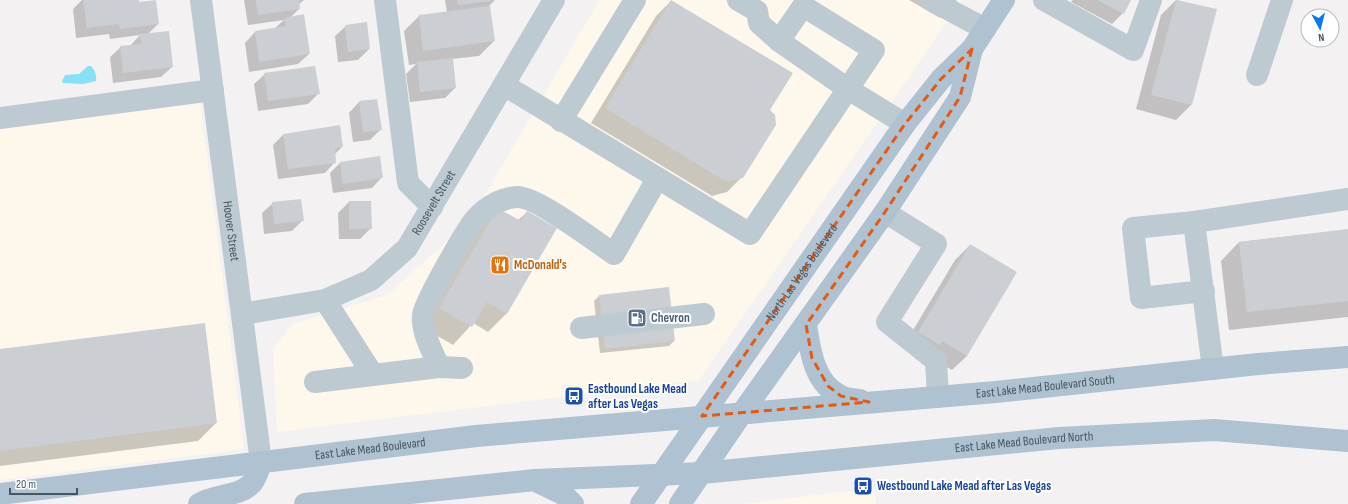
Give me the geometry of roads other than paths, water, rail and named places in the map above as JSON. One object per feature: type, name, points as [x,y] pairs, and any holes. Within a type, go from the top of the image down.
[{"type":"main road","name":"North Las Vegas Boulevard","points":[[641,504],[905,124],[941,79],[972,49],[1004,0]]},
{"type":"main road","name":"North Las Vegas Boulevard","points":[[680,504],[742,413],[885,212],[960,97],[972,49]]},
{"type":"main road","points":[[806,325],[812,358],[817,371],[828,386],[841,396],[869,402]]},
{"type":"main road","name":"East Lake Mead Boulevard South","points":[[742,413],[938,397],[1348,357]]},
{"type":"main road","name":"East Lake Mead Boulevard","points":[[0,494],[476,436],[742,413]]},
{"type":"main road","name":"East Lake Mead Boulevard North","points":[[702,473],[988,443],[1067,437],[1214,430],[1348,441]]},
{"type":"main road","points":[[199,504],[244,489],[256,478],[261,462]]},
{"type":"main road","points":[[305,504],[535,480],[702,473]]},
{"type":"main road","points":[[535,480],[562,494],[573,504]]},
{"type":"street","name":"Hoover Street","points":[[201,0],[261,462]]},
{"type":"street","points":[[386,0],[408,184],[432,207]]},
{"type":"street","name":"Roosevelt Street","points":[[242,314],[325,300],[371,280],[407,248],[554,0]]},
{"type":"street","points":[[561,121],[635,0]]},
{"type":"street","points":[[738,0],[761,5],[759,23],[779,41],[848,89],[905,124]]},
{"type":"street","points":[[931,0],[985,29]]},
{"type":"street","points":[[1044,0],[1133,50],[1152,0]]},
{"type":"street","points":[[1257,75],[1282,0]]},
{"type":"street","points":[[504,85],[561,121],[750,234],[874,50],[803,6],[779,41]]},
{"type":"street","points":[[0,118],[213,90]]},
{"type":"street","points":[[439,367],[423,325],[423,314],[436,285],[476,218],[496,202],[518,197],[527,198],[564,220],[614,254],[657,179]]},
{"type":"street","points":[[1204,291],[1141,298],[1133,228],[1194,222],[1348,199]]},
{"type":"street","points":[[885,212],[936,244],[887,322],[936,361],[938,397]]},
{"type":"street","points":[[1194,222],[1213,369]]},
{"type":"street","points":[[325,300],[373,375]]},
{"type":"street","points":[[581,328],[704,314]]},
{"type":"street","points":[[315,382],[439,367],[462,368]]},
{"type":"water","points":[[88,66],[91,66],[95,71],[96,81],[83,84],[63,83],[62,81],[65,75],[79,74]]},
{"type":"place","name":"McDonald's","points":[[500,265]]},
{"type":"place","name":"Chevron","points":[[637,318]]},
{"type":"place","name":"Eastbound Lake Mead after Las Vegas","points":[[574,396]]},
{"type":"place","name":"Westbound Lake Mead after Las Vegas","points":[[863,486]]}]
